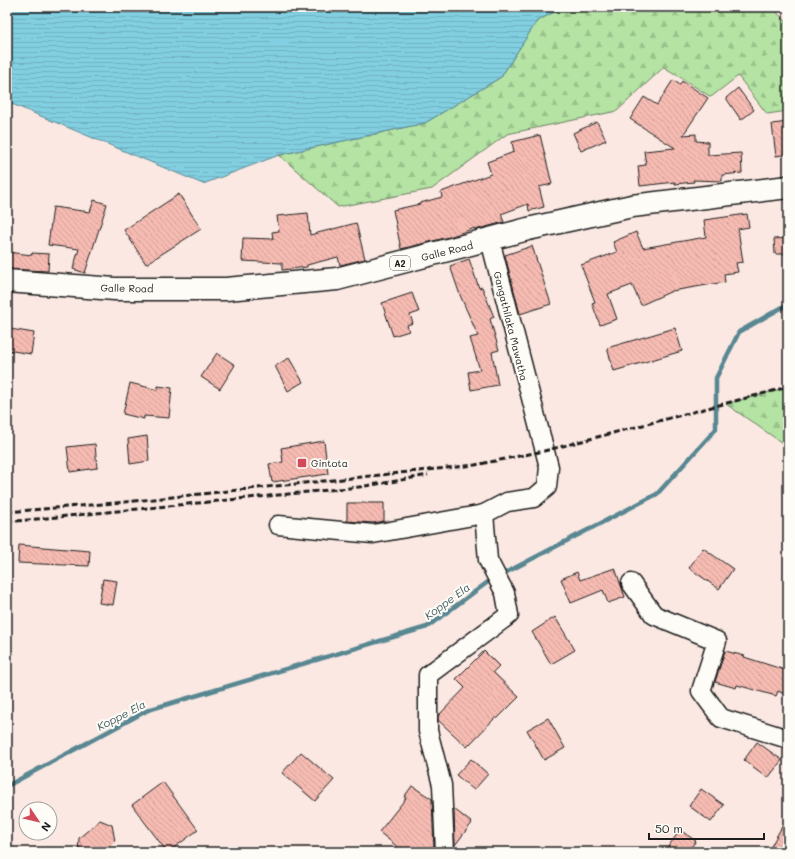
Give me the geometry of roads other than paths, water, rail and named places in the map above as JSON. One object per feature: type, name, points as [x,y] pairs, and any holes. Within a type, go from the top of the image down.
[{"type":"highway","name":"Galle Road","points":[[7,281],[115,289],[226,289],[337,279],[528,229],[632,206],[788,187]]},
{"type":"street","name":"Gangathilaka Mawatha","points":[[278,525],[373,534],[484,514],[507,502],[534,498],[547,487],[549,467],[533,411],[490,240]]},
{"type":"street","points":[[445,852],[442,785],[428,731],[428,675],[509,616],[505,593],[488,560],[484,514]]},
{"type":"street","points":[[631,583],[654,615],[717,641],[701,691],[721,718],[788,739]]},
{"type":"water","points":[[7,7],[564,7],[537,21],[501,77],[425,123],[279,155],[203,184],[7,102]]},
{"type":"waterway","name":"Koppe Ela","points":[[501,575],[657,494],[716,429],[716,378],[739,332],[788,304]]},
{"type":"waterway","name":"Koppe Ela","points":[[7,786],[148,710],[427,627],[492,579]]},
{"type":"railway","points":[[7,512],[125,502],[475,465],[544,451],[788,387]]},
{"type":"railway","points":[[7,522],[359,487],[428,475]]},
{"type":"place","name":"Gintota","points":[[302,463]]}]
